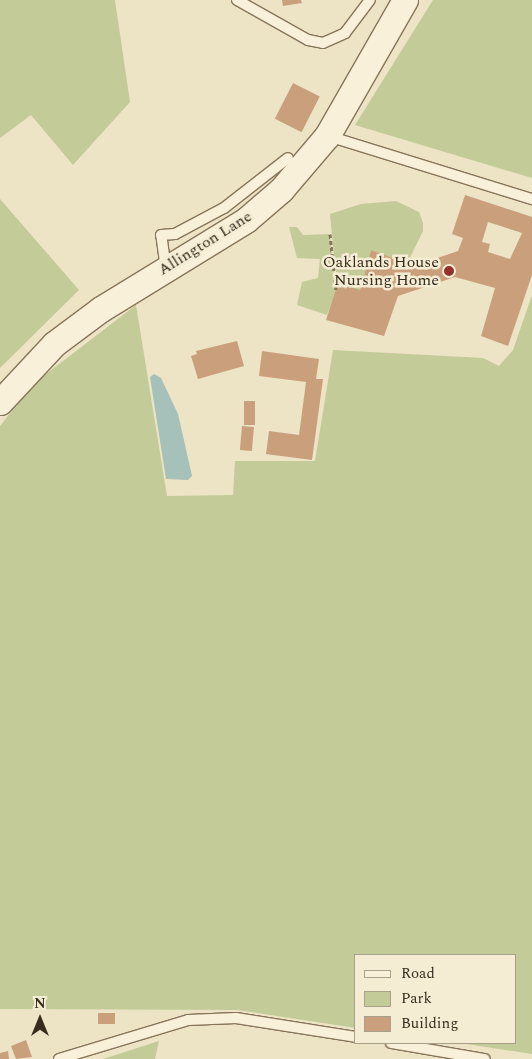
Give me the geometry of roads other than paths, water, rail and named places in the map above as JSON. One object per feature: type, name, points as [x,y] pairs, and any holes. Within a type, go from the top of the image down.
[{"type":"street","name":"Allington Lane","points":[[0,402],[54,344],[166,269],[246,220],[281,190],[327,136],[405,0]]},
{"type":"lane","points":[[236,0],[308,40],[323,43],[344,33],[370,0]]},
{"type":"lane","points":[[327,136],[532,199]]},
{"type":"lane","points":[[166,269],[161,235],[175,234],[224,208],[288,158]]},
{"type":"lane","points":[[59,1059],[188,1020],[236,1018],[354,1037]]},
{"type":"lane","points":[[397,1044],[486,1059]]},
{"type":"water","points":[[154,374],[161,378],[178,414],[192,476],[188,480],[166,479],[150,377]]},
{"type":"place","name":"Oaklands House Nursing Home","points":[[449,271]]}]
